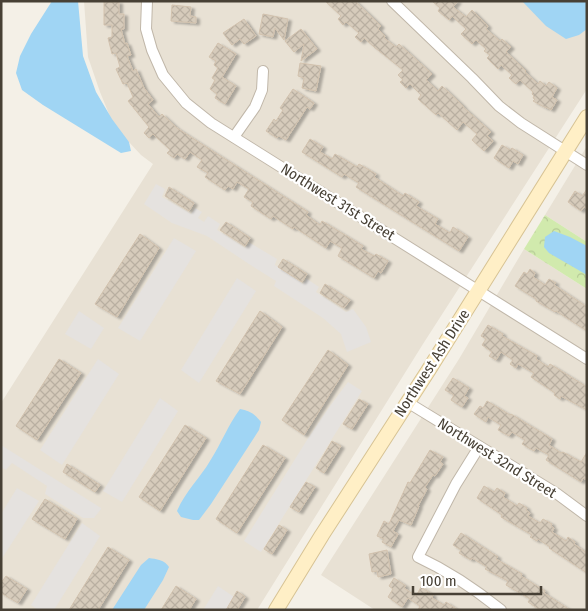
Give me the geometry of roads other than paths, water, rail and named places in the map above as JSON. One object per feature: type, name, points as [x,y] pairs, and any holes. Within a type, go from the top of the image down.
[{"type":"street","name":"Northwest 31st Street","points":[[147,1],[146,29],[152,50],[163,75],[186,103],[211,123],[587,359]]},
{"type":"street","points":[[392,1],[499,106],[521,123],[587,165]]},
{"type":"street","points":[[234,137],[255,107],[262,90],[263,71]]},
{"type":"street","name":"Northwest Ash Drive","points":[[276,610],[587,117]]},
{"type":"street","name":"Northwest 32nd Street","points":[[407,402],[556,494],[587,516]]},
{"type":"street","points":[[479,447],[456,484],[418,557],[453,576],[501,610]]},
{"type":"water","points":[[52,1],[78,1],[83,56],[96,92],[112,119],[129,142],[131,151],[121,153],[22,90],[16,73],[20,56],[31,34]]},
{"type":"water","points":[[522,1],[587,1],[587,29],[579,35],[566,39],[546,26]]},
{"type":"water","points":[[554,231],[587,246],[587,275],[549,253],[544,247],[545,237]]},
{"type":"water","points":[[240,409],[255,415],[259,419],[261,422],[259,430],[199,520],[181,517],[177,511],[180,504],[210,461]]},
{"type":"water","points":[[149,558],[163,561],[169,567],[144,610],[112,610],[141,565]]}]
